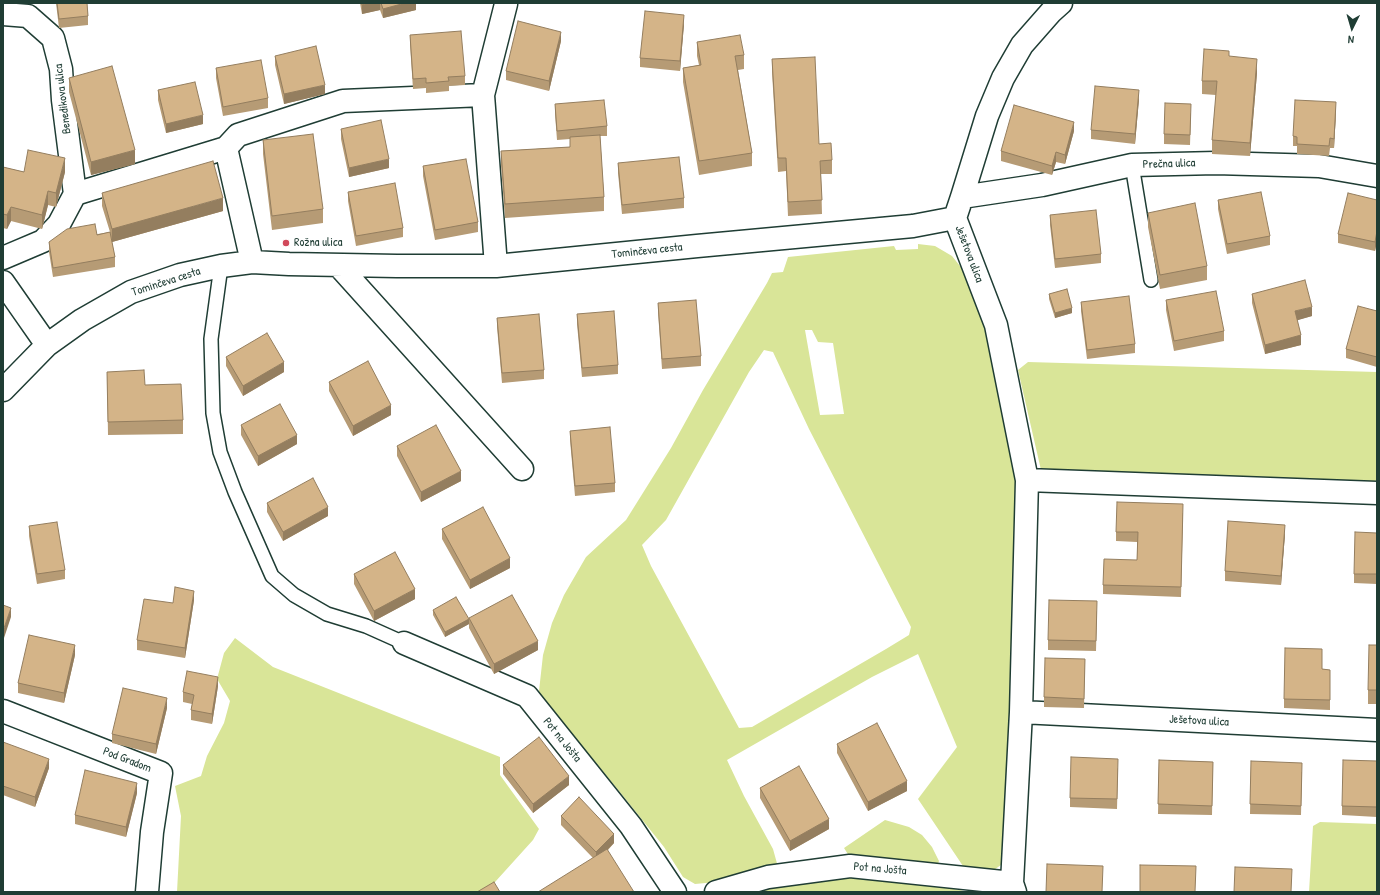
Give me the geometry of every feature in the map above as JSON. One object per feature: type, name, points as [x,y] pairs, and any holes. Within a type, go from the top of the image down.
[{"type":"street","name":"Ješetova ulica","points":[[1013,888],[1021,712],[1026,480],[996,324],[955,218],[987,116],[1003,78],[1022,45],[1051,12],[1061,3]]},
{"type":"street","points":[[496,266],[483,95],[506,4]]},
{"type":"street","name":"Benedikova ulica","points":[[3,14],[28,16],[53,38],[61,68],[63,100],[75,194]]},
{"type":"street","points":[[3,258],[43,241],[59,224],[75,194],[226,148],[238,135],[343,101],[483,95]]},
{"type":"street","points":[[226,148],[252,262]]},
{"type":"street","name":"Prečna ulica","points":[[962,197],[1042,185],[1132,165],[1216,163],[1319,166],[1377,176]]},
{"type":"street","name":"Tominčeva cesta","points":[[3,390],[47,345],[82,320],[131,292],[180,275],[221,266],[252,262],[396,266],[496,266],[689,246],[913,226],[955,218]]},
{"type":"street","points":[[338,265],[522,470]]},
{"type":"street","points":[[3,282],[47,345]]},
{"type":"street","points":[[1026,480],[1377,493]]},
{"type":"street","name":"Pot na Jošta","points":[[404,643],[527,696],[631,826],[675,892]]},
{"type":"street","name":"Pod Gradom","points":[[3,711],[161,773],[152,832],[147,892]]},
{"type":"street","name":"Ješetova ulica","points":[[1021,712],[1377,730]]},
{"type":"street","name":"Pot na Jošta","points":[[716,892],[768,877],[850,866],[1013,888]]},
{"type":"lane","points":[[1132,165],[1151,280]]},
{"type":"lane","points":[[221,266],[211,339],[213,413],[220,452],[235,492],[272,576],[294,595],[327,614],[366,626],[404,643]]},
{"type":"green space","points":[[918,244],[935,246],[952,256],[964,271],[988,325],[1018,488],[1014,699],[1005,852],[1001,865],[988,874],[965,869],[918,799],[957,747],[918,654],[872,677],[727,760],[744,796],[773,849],[778,867],[727,881],[695,884],[683,877],[664,847],[619,791],[596,763],[543,706],[539,691],[543,655],[552,623],[564,595],[586,557],[626,520],[671,448],[703,390],[772,273],[783,272],[788,257],[894,246],[896,250],[918,249]],"holes":[[[805,330],[812,330],[818,342],[833,343],[844,414],[820,415]],[[764,350],[773,352],[809,429],[911,627],[909,635],[886,649],[752,727],[739,728],[651,566],[642,545],[666,520],[749,372]]]},
{"type":"green space","points":[[1028,362],[1377,372],[1377,485],[1041,470],[1018,370]]},
{"type":"green space","points":[[235,638],[273,667],[500,757],[500,775],[539,829],[533,840],[486,892],[177,892],[181,816],[175,786],[201,776],[207,756],[224,723],[230,701],[217,679],[224,653]]},
{"type":"green space","points":[[885,820],[909,827],[922,835],[932,847],[939,861],[936,869],[851,859],[844,848]]},
{"type":"green space","points":[[1320,822],[1377,824],[1377,892],[1309,892],[1313,826]]},
{"type":"green space","points":[[857,874],[895,877],[969,892],[748,892],[768,885]]},
{"type":"building","points":[[57,3],[87,3],[88,16],[59,19]]},
{"type":"building","points":[[381,3],[405,3],[383,9]]},
{"type":"building","points":[[645,11],[684,15],[680,61],[640,58]]},
{"type":"building","points":[[518,21],[561,32],[549,81],[506,71]]},
{"type":"building","points":[[461,31],[465,76],[448,77],[449,81],[426,83],[426,78],[413,79],[410,35]]},
{"type":"building","points":[[740,35],[744,55],[735,56],[752,153],[699,161],[683,68],[701,65],[697,42]]},
{"type":"building","points":[[316,46],[325,85],[284,94],[275,56]]},
{"type":"building","points":[[1204,49],[1229,51],[1229,56],[1257,59],[1250,143],[1212,140],[1217,81],[1202,81]]},
{"type":"building","points":[[815,57],[819,144],[831,143],[832,160],[820,161],[822,200],[788,202],[786,158],[778,158],[772,59]]},
{"type":"building","points":[[261,60],[268,98],[223,107],[216,68]]},
{"type":"building","points":[[112,66],[135,150],[91,162],[69,78]]},
{"type":"building","points":[[195,82],[203,115],[166,124],[158,90]]},
{"type":"building","points":[[1095,86],[1139,90],[1135,134],[1091,130]]},
{"type":"building","points":[[604,100],[607,126],[557,131],[555,104]]},
{"type":"building","points":[[1295,100],[1336,102],[1334,139],[1330,138],[1329,146],[1297,144],[1297,137],[1293,136]]},
{"type":"building","points":[[1165,103],[1191,104],[1190,135],[1164,134]]},
{"type":"building","points":[[1014,105],[1074,122],[1065,155],[1056,152],[1052,166],[1001,151]]},
{"type":"building","points":[[381,120],[389,159],[349,168],[341,129]]},
{"type":"building","points":[[313,134],[323,209],[272,216],[263,140]]},
{"type":"building","points":[[600,135],[604,197],[505,204],[501,151],[570,147],[570,137]]},
{"type":"building","points":[[28,150],[65,158],[56,193],[48,191],[42,215],[11,207],[7,215],[3,214],[3,167],[24,172]]},
{"type":"building","points":[[679,157],[684,198],[622,205],[618,163]]},
{"type":"building","points":[[466,159],[478,222],[435,230],[423,166]]},
{"type":"building","points":[[213,161],[223,198],[112,229],[102,193]]},
{"type":"building","points":[[395,183],[403,228],[356,236],[348,192]]},
{"type":"building","points":[[1261,192],[1270,236],[1227,244],[1218,200]]},
{"type":"building","points":[[1348,193],[1377,200],[1377,231],[1375,242],[1338,234]]},
{"type":"building","points":[[1195,203],[1207,266],[1160,275],[1148,213]]},
{"type":"building","points":[[1096,210],[1101,254],[1055,259],[1050,215]]},
{"type":"building","points":[[95,224],[97,235],[110,232],[115,257],[53,268],[49,242],[67,229]]},
{"type":"building","points":[[1305,280],[1312,307],[1295,311],[1301,335],[1265,345],[1252,294]]},
{"type":"building","points":[[1067,289],[1072,308],[1055,313],[1049,294]]},
{"type":"building","points":[[1216,291],[1224,331],[1174,341],[1166,300]]},
{"type":"building","points":[[1129,296],[1135,344],[1087,350],[1081,302]]},
{"type":"building","points":[[696,300],[701,356],[662,359],[658,303]]},
{"type":"building","points":[[1358,306],[1377,311],[1377,357],[1346,349]]},
{"type":"building","points":[[614,311],[618,365],[582,368],[577,314]]},
{"type":"building","points":[[539,314],[544,370],[502,373],[497,318]]},
{"type":"building","points":[[267,333],[284,362],[243,386],[226,357]]},
{"type":"building","points":[[368,361],[391,405],[353,426],[329,382]]},
{"type":"building","points":[[144,370],[145,385],[181,384],[183,420],[108,422],[107,372]]},
{"type":"building","points":[[280,404],[297,435],[258,456],[241,425]]},
{"type":"building","points":[[436,425],[461,471],[421,492],[397,446]]},
{"type":"building","points":[[610,427],[615,483],[575,486],[570,431]]},
{"type":"building","points":[[313,478],[328,507],[283,532],[267,503]]},
{"type":"building","points":[[1117,502],[1183,504],[1181,587],[1103,585],[1104,559],[1137,560],[1138,532],[1116,532]]},
{"type":"building","points":[[483,507],[510,558],[470,580],[442,529]]},
{"type":"building","points":[[1228,521],[1285,525],[1281,576],[1225,571]]},
{"type":"building","points":[[57,522],[65,570],[37,574],[29,526]]},
{"type":"building","points":[[1355,532],[1377,533],[1377,574],[1354,574]]},
{"type":"building","points":[[395,552],[415,589],[374,611],[354,574]]},
{"type":"building","points":[[175,587],[194,591],[185,648],[137,640],[144,599],[173,603]]},
{"type":"building","points":[[512,595],[538,641],[494,664],[469,618]]},
{"type":"building","points":[[456,597],[469,619],[445,632],[433,610]]},
{"type":"building","points":[[1049,600],[1097,601],[1096,641],[1048,640]]},
{"type":"building","points":[[3,605],[11,608],[3,631]]},
{"type":"building","points":[[29,635],[75,645],[64,693],[18,683]]},
{"type":"building","points":[[1369,645],[1377,645],[1377,690],[1368,690]]},
{"type":"building","points":[[1285,648],[1322,649],[1322,669],[1330,670],[1330,700],[1284,699]]},
{"type":"building","points":[[1045,658],[1085,659],[1084,699],[1044,697]]},
{"type":"building","points":[[187,671],[218,677],[212,714],[191,710],[194,695],[183,692]]},
{"type":"building","points":[[123,688],[167,698],[156,744],[112,734]]},
{"type":"building","points":[[877,723],[907,781],[868,802],[837,744]]},
{"type":"building","points":[[539,737],[569,776],[533,804],[503,765]]},
{"type":"building","points":[[3,742],[49,759],[35,797],[3,786]]},
{"type":"building","points":[[1071,757],[1118,759],[1117,799],[1070,798]]},
{"type":"building","points":[[1159,760],[1213,762],[1212,806],[1158,804]]},
{"type":"building","points":[[1343,760],[1377,761],[1377,807],[1342,806]]},
{"type":"building","points":[[1251,761],[1302,763],[1301,806],[1250,804]]},
{"type":"building","points":[[799,766],[829,819],[790,841],[760,788]]},
{"type":"building","points":[[85,770],[137,783],[126,827],[75,815]]},
{"type":"building","points":[[579,797],[614,834],[596,852],[561,816]]},
{"type":"building","points":[[607,849],[634,892],[538,892]]},
{"type":"building","points":[[1047,864],[1103,866],[1102,892],[1046,892]]},
{"type":"building","points":[[1140,865],[1196,866],[1195,892],[1140,892]]},
{"type":"building","points":[[1235,867],[1292,869],[1291,892],[1234,892]]},
{"type":"building","points":[[494,882],[500,892],[477,892]]},
{"type":"place","name":"Rožna ulica","points":[[286,243]]}]
